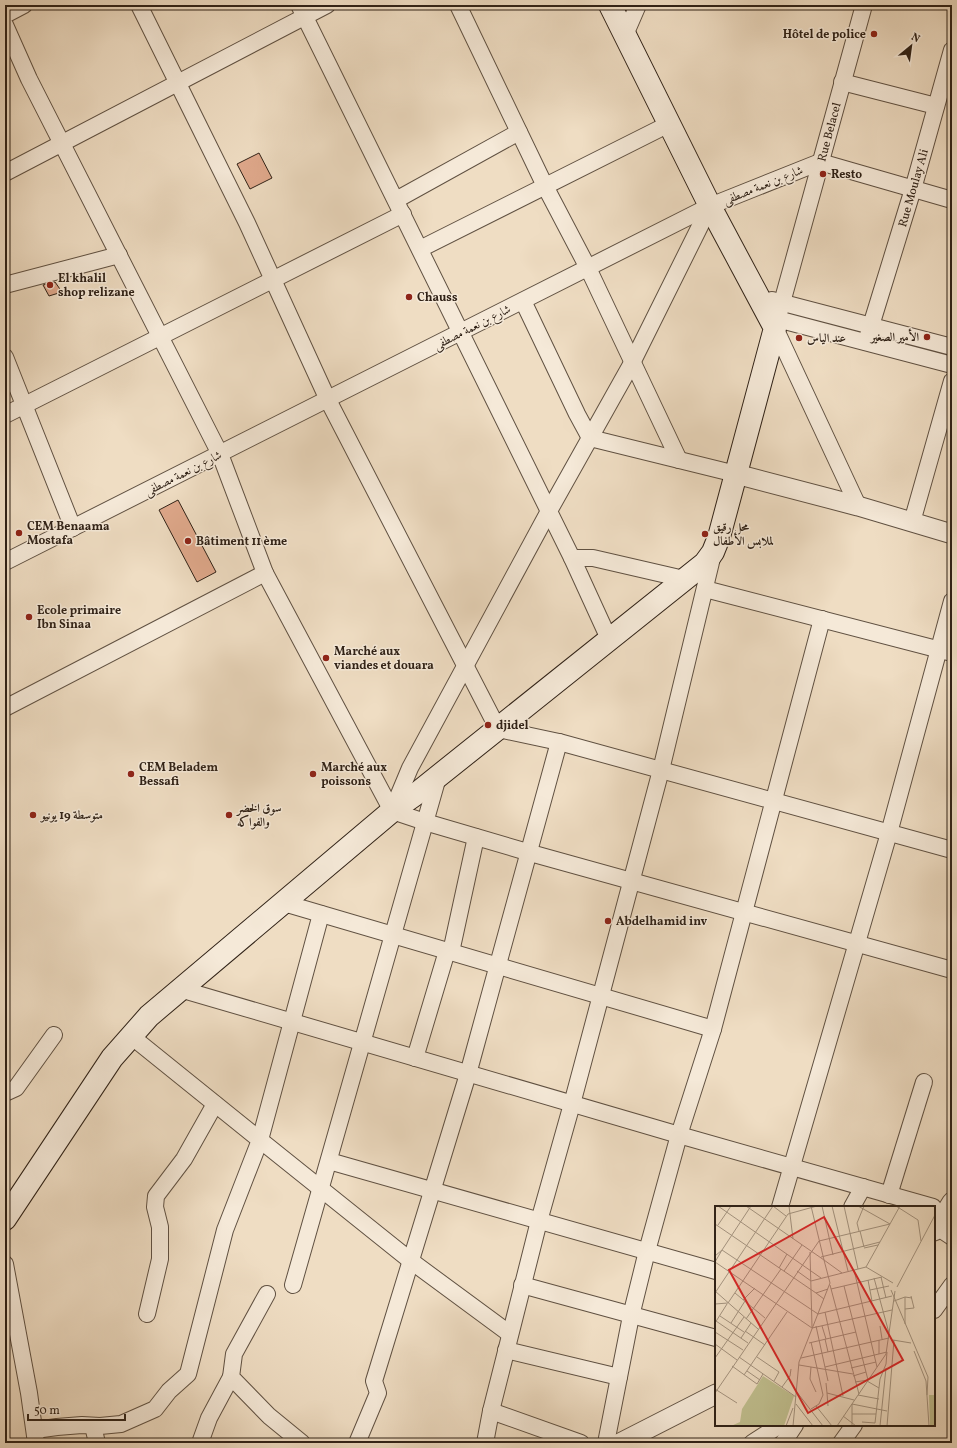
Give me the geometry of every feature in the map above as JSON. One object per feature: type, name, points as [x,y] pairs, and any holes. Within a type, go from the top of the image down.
[{"type":"main road","points":[[5,1219],[112,1058],[149,1016],[392,811],[438,777],[705,563],[713,552],[719,537],[776,323],[758,298],[710,206],[610,5]]},
{"type":"street","points":[[5,15],[24,5]]},
{"type":"street","points":[[139,5],[178,83],[328,400],[498,729],[559,742],[952,850]]},
{"type":"street","points":[[5,173],[178,83],[302,11],[327,5]]},
{"type":"street","points":[[458,5],[545,186],[588,268],[679,460]]},
{"type":"street","points":[[625,35],[638,5]]},
{"type":"street","name":"Rue Belacel","points":[[776,323],[864,5]]},
{"type":"street","points":[[302,11],[572,558],[609,639]]},
{"type":"street","points":[[5,25],[62,143],[220,454],[265,573],[392,811],[528,853],[952,970]]},
{"type":"street","name":"Rue Moulay Ali","points":[[866,342],[913,189],[952,50]]},
{"type":"street","points":[[842,82],[936,106]]},
{"type":"street","points":[[420,249],[669,124]]},
{"type":"street","points":[[396,200],[519,132]]},
{"type":"street","points":[[820,162],[952,200]]},
{"type":"street","name":"شارع بن نعمة مصطفى","points":[[5,562],[710,206],[820,162]]},
{"type":"street","points":[[392,811],[410,768],[632,363],[710,206]]},
{"type":"street","points":[[5,415],[403,214]]},
{"type":"street","points":[[5,285],[119,255]]},
{"type":"street","points":[[758,298],[782,302],[952,347]]},
{"type":"street","points":[[523,301],[590,438],[858,506],[952,534]]},
{"type":"street","points":[[776,323],[866,342],[952,365]]},
{"type":"street","points":[[776,323],[858,506]]},
{"type":"street","points":[[5,357],[73,528]]},
{"type":"street","points":[[912,522],[952,380]]},
{"type":"street","points":[[485,1443],[491,1412],[522,1285],[661,770],[713,552]]},
{"type":"street","points":[[572,558],[593,558],[684,579]]},
{"type":"street","points":[[5,708],[265,573]]},
{"type":"street","points":[[705,589],[945,651]]},
{"type":"street","points":[[780,1206],[856,944],[945,651],[952,602]]},
{"type":"street","points":[[606,1443],[631,1316],[647,1252],[679,1135],[713,1028],[743,913],[775,801],[822,619]]},
{"type":"street","points":[[357,1443],[378,1393],[374,1380],[468,1074],[559,742]]},
{"type":"street","points":[[293,1285],[438,777]]},
{"type":"street","points":[[415,1058],[449,952],[476,837]]},
{"type":"street","points":[[284,903],[713,1028]]},
{"type":"street","points":[[5,1264],[36,1436],[57,1427],[121,1424],[155,1409],[169,1391],[188,1374],[225,1230],[260,1140],[322,914]]},
{"type":"street","points":[[180,989],[292,1023],[888,1195],[942,1207],[941,1232]]},
{"type":"street","points":[[5,1093],[16,1088],[54,1035]]},
{"type":"street","points":[[131,1036],[411,1261],[510,1334]]},
{"type":"street","points":[[888,1195],[924,1082]]},
{"type":"street","points":[[147,1314],[160,1259],[160,1227],[155,1208],[156,1196],[184,1159],[215,1104]]},
{"type":"street","points":[[329,1161],[715,1271]]},
{"type":"street","points":[[852,1206],[862,1187]]},
{"type":"street","points":[[522,1285],[715,1338]]},
{"type":"street","points":[[935,1309],[952,1285]]},
{"type":"street","points":[[200,1443],[209,1418],[231,1377],[234,1354],[267,1294]]},
{"type":"street","points":[[506,1350],[619,1377]]},
{"type":"street","points":[[231,1377],[269,1416],[302,1443]]},
{"type":"street","points":[[620,1443],[715,1395]]},
{"type":"street","points":[[491,1412],[581,1443]]},
{"type":"street","points":[[93,1426],[97,1443]]},
{"type":"street","points":[[752,1443],[778,1426]]},
{"type":"street","points":[[783,1443],[794,1426]]},
{"type":"street","points":[[841,1443],[853,1426]]},
{"type":"building","points":[[259,153],[272,178],[250,189],[237,164]]},
{"type":"building","name":"El khalil shop relizane","points":[[55,282],[62,292],[49,296],[43,285]]},
{"type":"building","name":"Bâtiment 11 ème","points":[[178,500],[216,572],[197,582],[159,510]]},
{"type":"place","name":"Hôtel de police","points":[[874,34]]},
{"type":"place","name":"Resto","points":[[823,174]]},
{"type":"place","name":"El khalil shop relizane","points":[[50,285]]},
{"type":"place","name":"Chauss","points":[[409,297]]},
{"type":"place","name":"الأمير الصغير","points":[[927,337]]},
{"type":"place","name":"عند الياس","points":[[799,338]]},
{"type":"place","name":"CEM Benaama Mostafa","points":[[19,533]]},
{"type":"place","name":"محل رقيق لملابس الأطفال","points":[[705,534]]},
{"type":"place","name":"Bâtiment 11 ème","points":[[188,541]]},
{"type":"place","name":"Ecole primaire Ibn Sinaa","points":[[29,617]]},
{"type":"place","name":"Marché aux viandes et douara","points":[[326,658]]},
{"type":"place","name":"djidel","points":[[488,725]]},
{"type":"place","name":"CEM Beladem Bessafi","points":[[131,774]]},
{"type":"place","name":"Marché aux poissons","points":[[313,774]]},
{"type":"place","name":"متوسطة 19 يونيو","points":[[33,815]]},
{"type":"place","name":"سوق الخضر والفواكه","points":[[229,815]]},
{"type":"place","name":"Abdelhamid inv","points":[[608,921]]}]
